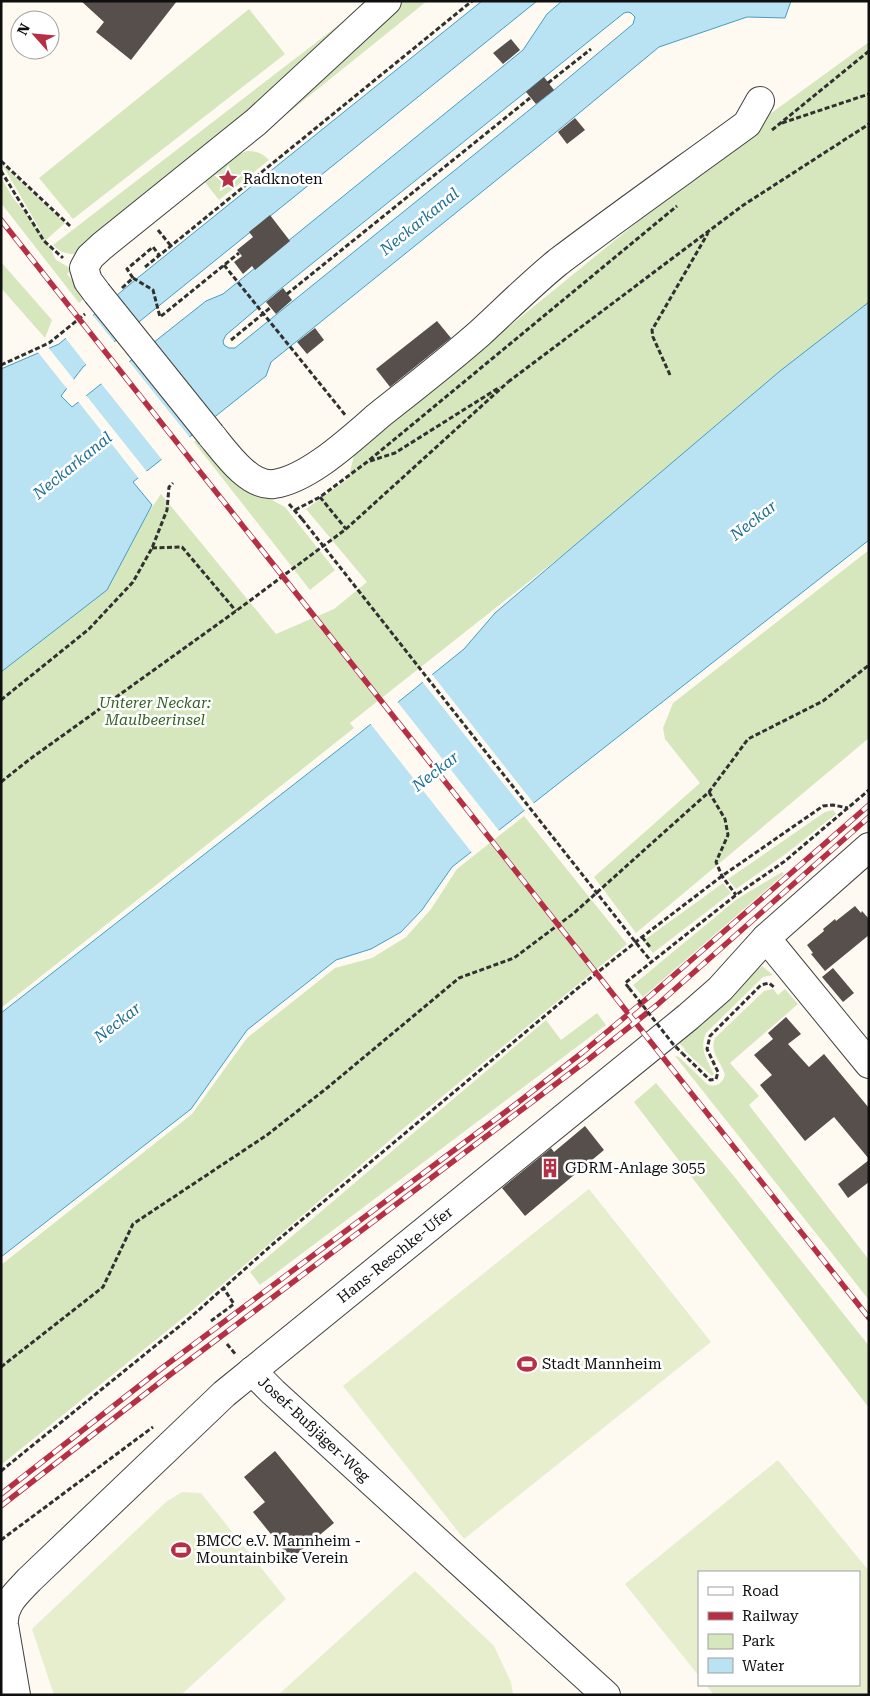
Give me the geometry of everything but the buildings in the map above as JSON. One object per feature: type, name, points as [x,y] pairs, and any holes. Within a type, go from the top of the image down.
[{"type":"street","points":[[387,1],[256,122],[102,246],[90,258],[84,268],[92,303],[211,435],[239,469],[259,481],[273,484],[296,478],[320,462],[479,333],[558,263],[747,124],[760,101]]},
{"type":"street","name":"Hans-Reschke-Ufer","points":[[252,1371],[688,1017],[720,989],[766,938],[869,848]]},
{"type":"street","points":[[766,938],[869,1064]]},
{"type":"street","name":"Josef-Bußjäger-Weg","points":[[16,1695],[4,1620],[6,1608],[10,1601],[48,1562],[212,1406],[252,1371],[606,1695]]},
{"type":"path","points":[[145,267],[472,1]]},
{"type":"path","points":[[548,83],[591,49]]},
{"type":"path","points":[[764,135],[869,51]]},
{"type":"path","points":[[780,124],[869,94]]},
{"type":"path","points":[[287,294],[530,98]]},
{"type":"path","points":[[367,462],[395,454],[508,382],[742,206],[869,124]]},
{"type":"path","points":[[1,161],[70,226]]},
{"type":"path","points":[[1,171],[44,241],[51,248]]},
{"type":"path","points":[[294,510],[320,497],[367,462],[681,202]]},
{"type":"path","points":[[670,375],[652,337],[652,330],[709,230]]},
{"type":"path","points":[[159,255],[153,248],[127,269],[133,278],[153,290],[160,318],[239,253]]},
{"type":"path","points":[[224,265],[359,432]]},
{"type":"path","points":[[126,284],[133,278]]},
{"type":"path","points":[[1,366],[49,344],[92,303]]},
{"type":"path","points":[[231,340],[270,308]]},
{"type":"path","points":[[1,782],[30,759],[236,612],[346,529],[508,382]]},
{"type":"path","points":[[1,700],[89,628],[133,582],[152,548],[168,510],[169,487],[173,483]]},
{"type":"path","points":[[320,497],[346,529]]},
{"type":"path","points":[[302,519],[651,961]]},
{"type":"path","points":[[152,548],[182,547],[236,612]]},
{"type":"path","points":[[1,1367],[103,1286],[133,1224],[267,1135],[327,1088],[459,978],[514,958],[574,913],[709,792],[748,739],[823,701],[869,665]]},
{"type":"path","points":[[761,985],[710,1036],[707,1048],[718,1072],[716,1079],[710,1080],[673,1044],[625,983],[736,895],[785,861],[869,790]]},
{"type":"path","points":[[709,792],[725,819],[728,835],[716,862],[722,876],[736,895]]},
{"type":"path","points":[[1,1471],[131,1367],[491,1060],[642,937],[722,876],[823,806],[833,805],[848,808]]},
{"type":"path","points":[[642,937],[650,947]]},
{"type":"path","points":[[211,1322],[234,1304],[224,1289]]},
{"type":"path","points":[[227,1344],[232,1352]]},
{"type":"path","points":[[1,1540],[154,1427]]},
{"type":"green space","points":[[370,1],[371,4],[85,253],[67,254],[53,245]]},
{"type":"green space","points":[[398,1],[427,1],[288,113],[272,121]]},
{"type":"green space","points":[[249,9],[285,54],[73,219],[39,178]]},
{"type":"green space","name":"Unterer Neckar: Maulbeerinsel","points":[[869,42],[869,313],[350,723],[354,728],[1,1008],[1,660],[109,572],[161,494],[276,634],[334,609],[367,582],[306,509],[348,479],[355,452],[770,114]]},
{"type":"green space","points":[[247,151],[259,153],[269,160],[219,200],[204,181],[237,155]]},
{"type":"green space","points":[[2,164],[65,223],[46,240],[56,260],[72,269],[67,274],[86,297],[79,303],[1,203],[1,177],[13,198],[43,235]]},
{"type":"green space","points":[[1,262],[52,320],[45,338],[1,288]]},
{"type":"green space","points":[[198,438],[231,478],[285,507],[335,570],[310,590],[194,442]]},
{"type":"green space","points":[[869,550],[869,738],[636,933],[594,877],[700,783],[665,739],[663,728],[673,703]]},
{"type":"green space","points":[[833,810],[836,814],[787,853],[736,889],[728,879],[825,812]]},
{"type":"green space","points":[[524,816],[627,944],[404,1128],[189,1313],[1,1465],[1,1265],[192,1114],[247,1038],[335,968],[372,958],[406,937],[431,909],[457,869]]},
{"type":"green space","points":[[782,872],[784,874],[643,997],[633,985],[737,899]]},
{"type":"green space","points":[[723,883],[731,893],[653,953],[643,941]]},
{"type":"green space","points":[[762,966],[773,975],[763,977],[706,1033],[703,1044],[714,1074],[712,1076],[676,1040]]},
{"type":"green space","points":[[773,989],[778,995],[785,989],[798,1004],[730,1063],[759,1096],[749,1105],[869,1260],[869,1300],[675,1056],[679,1057],[707,1084],[713,1086],[718,1084],[725,1075],[714,1052],[715,1038],[764,991]]},
{"type":"green space","points":[[597,1013],[606,1025],[260,1285],[250,1272],[546,1020],[561,1040]]},
{"type":"green space","points":[[656,1083],[733,1175],[869,1346],[869,1408],[634,1102]]},
{"type":"green space","name":"Stadt Mannheim","points":[[589,1189],[711,1342],[464,1539],[343,1386]]},
{"type":"green space","points":[[778,1460],[869,1571],[869,1695],[714,1695],[707,1686],[860,1686],[860,1571],[698,1571],[698,1675],[625,1584]]},
{"type":"green space","name":"BMCC e.V. Mannheim - Mountainbike Verein","points":[[182,1492],[201,1493],[286,1599],[182,1694],[54,1695],[32,1629],[166,1502]]},
{"type":"green space","points":[[415,1571],[494,1646],[511,1682],[513,1695],[278,1695]]},
{"type":"water","name":"Neckarkanal","points":[[482,1],[537,1],[83,367],[61,396],[72,407],[206,301],[223,294],[523,50],[547,14],[562,1],[791,1],[785,18],[747,17],[659,47],[271,362],[266,376],[133,482],[152,505],[107,590],[1,672],[1,369],[59,344],[135,280]],"holes":[[[624,13],[631,13],[635,17],[633,24],[554,90],[235,348],[229,348],[224,345],[223,341],[226,335],[273,295]]]},
{"type":"water","name":"Neckar","points":[[869,302],[869,540],[452,867],[422,910],[401,932],[371,949],[336,960],[247,1030],[191,1109],[1,1257],[1,1013],[361,732],[464,649],[495,613],[780,371]]},
{"type":"pier","points":[[91,313],[116,344],[88,367],[64,336]]},
{"type":"pier","points":[[47,346],[75,381],[68,390],[37,351]]},
{"type":"pier","points":[[128,360],[191,439],[163,461],[100,382]]},
{"type":"pier","points":[[85,394],[148,473],[140,480],[77,400]]},
{"type":"pier","points":[[431,673],[535,805],[526,812],[421,680]]},
{"type":"pier","points":[[396,700],[500,832],[473,854],[369,722]]},
{"type":"railway","points":[[1,220],[869,1318]]},
{"type":"railway","points":[[1,1494],[162,1368],[583,1052],[869,805]]},
{"type":"railway","points":[[1,1506],[167,1377],[589,1059],[657,1005],[869,817]]},
{"type":"place","name":"Radknoten","points":[[228,179]]},
{"type":"place","name":"GDRM-Anlage 3055","points":[[550,1168]]},
{"type":"place","name":"Stadt Mannheim","points":[[527,1364]]},
{"type":"place","name":"BMCC e.V. Mannheim - Mountainbike Verein","points":[[181,1550]]}]
